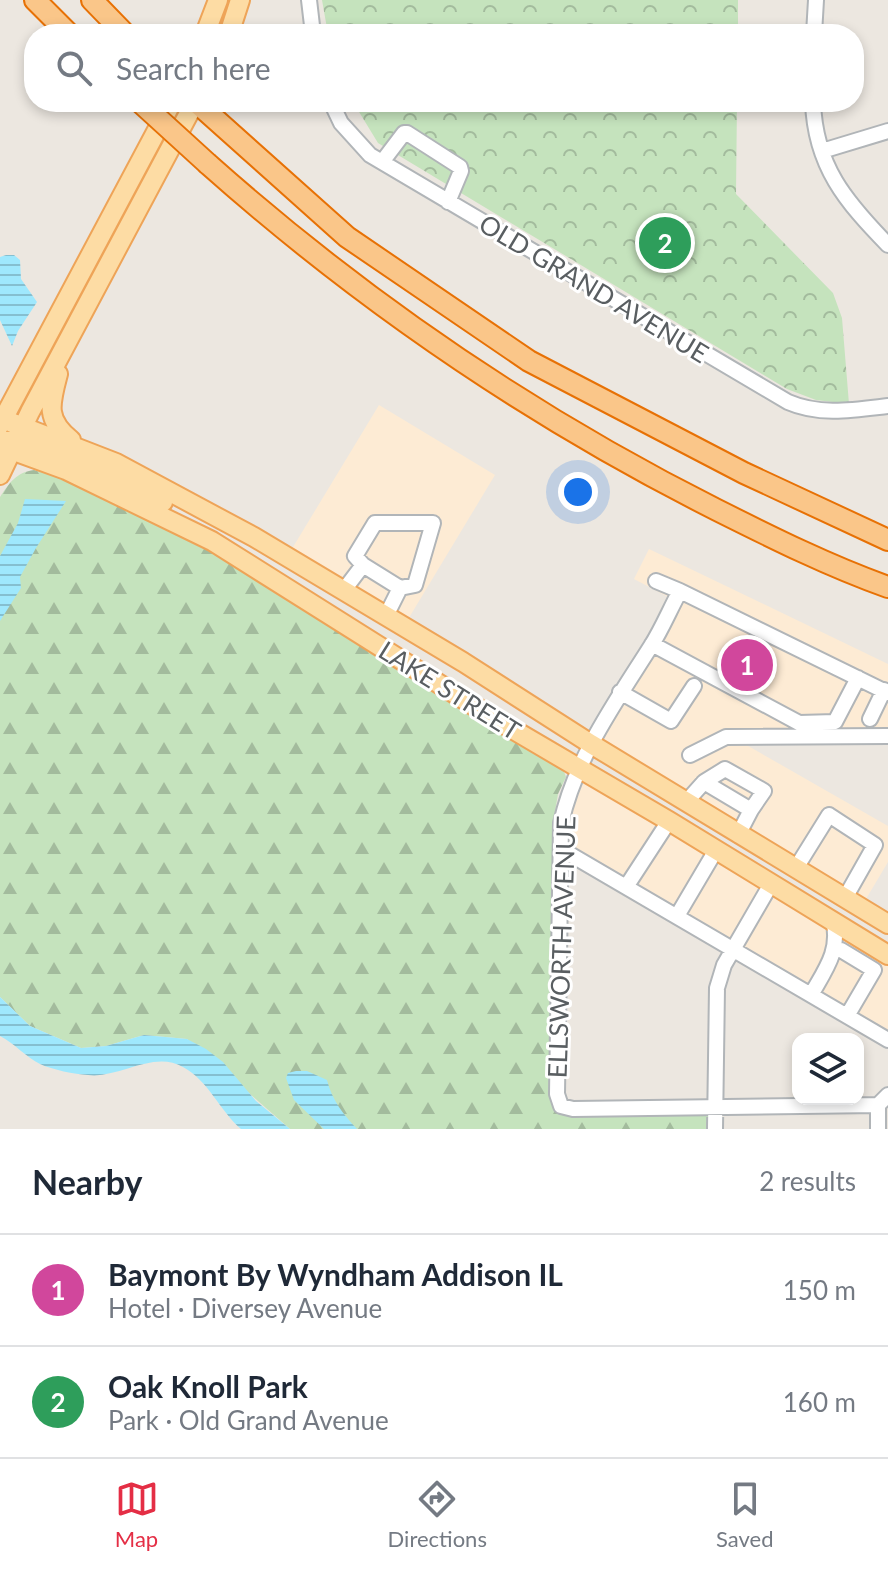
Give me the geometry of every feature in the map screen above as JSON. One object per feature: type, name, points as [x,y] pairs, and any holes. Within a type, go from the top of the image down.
[{"type":"highway","points":[[35,0],[59,24]]},
{"type":"highway","points":[[92,0],[115,24]]},
{"type":"highway","points":[[151,112],[274,223],[436,345],[522,402],[676,489],[862,578],[888,594]]},
{"type":"highway","points":[[206,112],[347,237],[529,361],[744,473],[886,539]]},
{"type":"highway","points":[[862,578],[888,587]]},
{"type":"main road","points":[[209,24],[218,0]]},
{"type":"main road","points":[[232,24],[240,0]]},
{"type":"main road","points":[[3,419],[167,112]]},
{"type":"main road","points":[[0,475],[14,436],[98,288],[191,112]]},
{"type":"main road","points":[[64,349],[51,415],[54,425],[79,447]]},
{"type":"main road","name":"LAKE STREET","points":[[3,419],[14,436],[66,470],[186,527],[507,727],[669,821],[881,951]]},
{"type":"main road","points":[[14,436],[112,477],[221,531],[254,537]]},
{"type":"main road","name":"LAKE STREET","points":[[14,436],[79,447],[116,463],[254,537],[888,924]]},
{"type":"main road","points":[[370,639],[386,616]]},
{"type":"street","points":[[309,0],[312,24]]},
{"type":"street","points":[[815,24],[816,0]]},
{"type":"street","name":"OLD GRAND AVENUE","points":[[336,112],[341,123],[370,155],[788,402],[829,412],[888,406]]},
{"type":"street","points":[[814,112],[822,151],[834,180],[849,205],[888,245]]},
{"type":"street","points":[[822,151],[888,131]]},
{"type":"street","points":[[382,162],[407,133],[460,167],[448,202]]},
{"type":"street","points":[[386,616],[408,587],[433,523],[375,523],[355,556],[363,565],[408,587]]},
{"type":"street","points":[[344,590],[363,565]]},
{"type":"street","points":[[656,581],[886,692],[870,719]]},
{"type":"street","name":"ELLSWORTH AVENUE","points":[[680,591],[652,644],[620,692],[568,791],[561,823],[557,1094],[561,1106],[573,1109],[716,1108]]},
{"type":"street","points":[[652,644],[799,723],[835,722]]},
{"type":"street","points":[[835,722],[858,678]]},
{"type":"street","points":[[620,692],[671,721],[694,686]]},
{"type":"street","points":[[835,722],[842,736]]},
{"type":"street","points":[[690,755],[726,737],[888,736]]},
{"type":"street","points":[[687,801],[704,782],[725,769],[764,791],[738,835]]},
{"type":"street","points":[[704,782],[751,810]]},
{"type":"street","points":[[796,868],[829,815],[875,845],[845,898]]},
{"type":"street","points":[[626,887],[669,821]]},
{"type":"street","points":[[561,849],[888,1040]]},
{"type":"street","points":[[677,916],[716,850]]},
{"type":"street","points":[[715,1129],[717,988],[724,965],[771,884]]},
{"type":"street","points":[[833,920],[838,952]]},
{"type":"street","points":[[811,995],[838,952],[855,942],[881,951]]},
{"type":"street","points":[[838,952],[874,970],[847,1016]]},
{"type":"street","points":[[716,1108],[883,1100],[878,1129]]},
{"type":"shaded area","points":[[379,405],[495,475],[407,621],[290,552]]},
{"type":"shaded area","points":[[649,549],[888,664],[888,738],[736,739],[888,826],[888,862],[863,904],[586,738],[649,641],[670,598],[634,579]]},
{"type":"shaded area","points":[[581,772],[888,959],[888,1046],[563,852],[564,824]]},
{"type":"green space","points":[[322,0],[738,0],[738,24],[326,24]]},
{"type":"green space","points":[[359,112],[737,112],[736,194],[833,293],[842,318],[849,404],[816,400],[787,389],[378,143]]},
{"type":"green space","points":[[34,470],[69,479],[211,549],[561,764],[566,777],[558,794],[553,823],[554,1104],[711,1112],[712,1129],[290,1129],[187,1039],[144,1035],[106,1046],[81,1048],[30,1026],[0,997],[0,497],[14,479]]},
{"type":"water","points":[[14,255],[20,260],[21,279],[37,302],[12,346],[0,320],[0,257]]},
{"type":"water","points":[[25,499],[66,501],[20,577],[21,588],[0,621],[0,556],[18,523]]},
{"type":"water","points":[[0,997],[30,1026],[81,1048],[106,1046],[144,1035],[187,1039],[223,1062],[256,1101],[290,1129],[241,1129],[200,1080],[172,1063],[148,1063],[100,1075],[70,1073],[40,1064],[0,1036]]},
{"type":"water","points":[[307,1071],[327,1080],[339,1106],[357,1129],[324,1129],[294,1100],[286,1078],[288,1073]]},
{"type":"place","name":"Oak Knoll Park","points":[[665,243]]},
{"type":"place","name":"Baymont By Wyndham Addison IL","points":[[747,665]]}]
